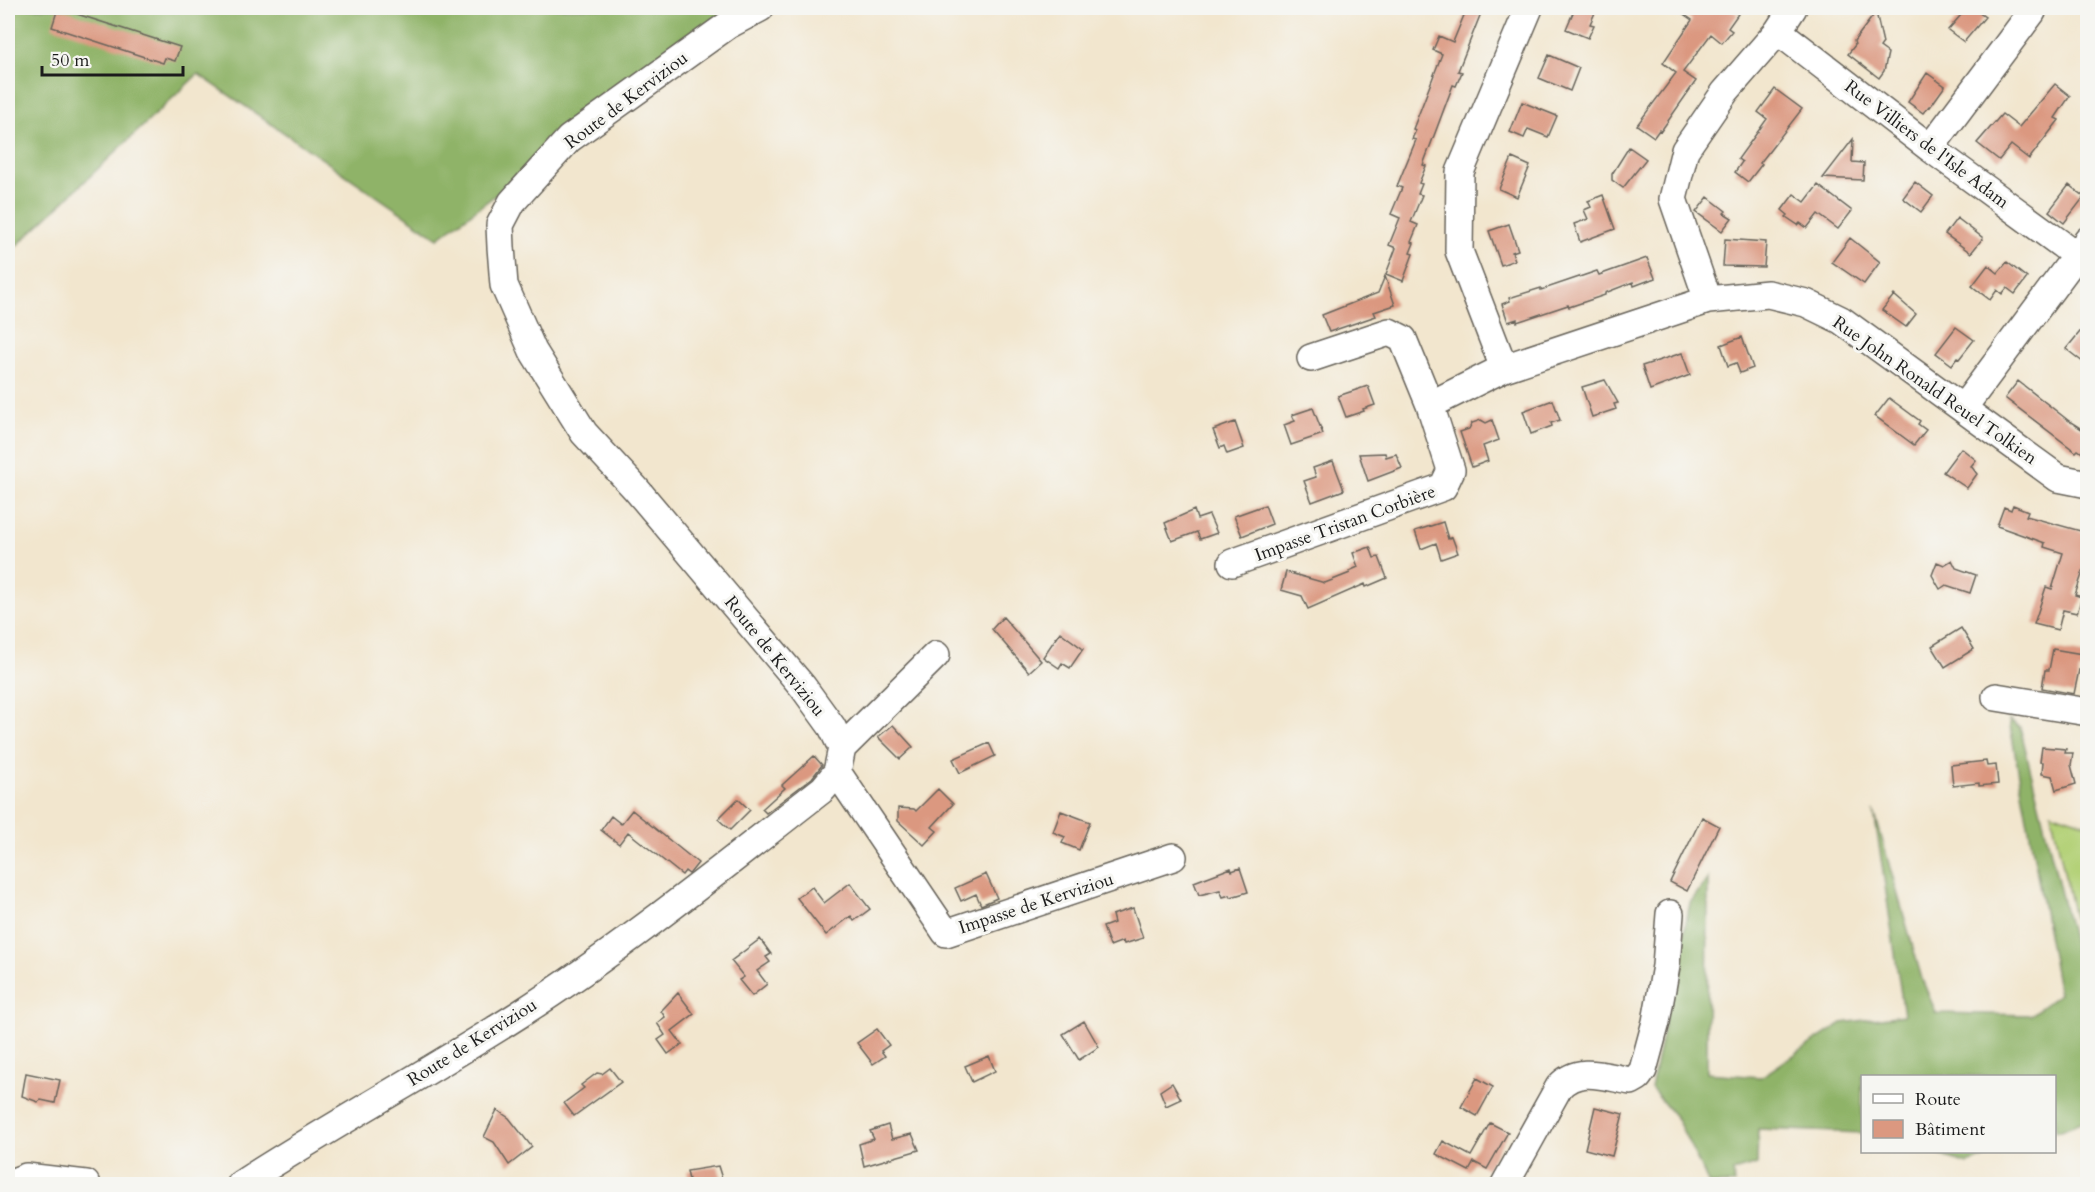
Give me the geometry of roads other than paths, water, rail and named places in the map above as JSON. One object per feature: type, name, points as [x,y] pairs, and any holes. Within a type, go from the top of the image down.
[{"type":"street","name":"Route de Kerviziou","points":[[241,1185],[292,1151],[520,1014],[577,975],[723,868],[824,789],[840,760],[832,727],[803,687],[636,489],[584,433],[533,351],[504,285],[500,225],[512,202],[569,140],[728,25],[760,8]]},
{"type":"street","points":[[1504,368],[1459,251],[1460,172],[1529,8]]},
{"type":"street","points":[[1708,300],[1673,199],[1685,150],[1725,92],[1778,32],[1793,8]]},
{"type":"street","points":[[1930,148],[2032,12]]},
{"type":"street","name":"Rue Villiers de l'Isle Adam","points":[[1778,32],[1930,148],[2082,248]]},
{"type":"street","points":[[1963,408],[2082,248]]},
{"type":"street","name":"Rue John Ronald Reuel Tolkien","points":[[1430,405],[1504,368],[1708,300],[1768,294],[1806,303],[1841,320],[2058,478],[2088,484]]},
{"type":"street","name":"Impasse Tristan Corbière","points":[[1232,563],[1443,488],[1451,470],[1430,405],[1403,339],[1389,332],[1311,358]]},
{"type":"street","points":[[840,760],[936,654]]},
{"type":"street","points":[[1996,697],[2088,712]]},
{"type":"street","name":"Impasse de Kerviziou","points":[[840,760],[946,933],[1173,857]]},
{"type":"street","points":[[1504,1185],[1564,1081],[1582,1073],[1631,1081],[1643,1070],[1656,1022],[1666,966],[1670,914]]},
{"type":"street","points":[[8,1185],[26,1176],[86,1185]]}]
